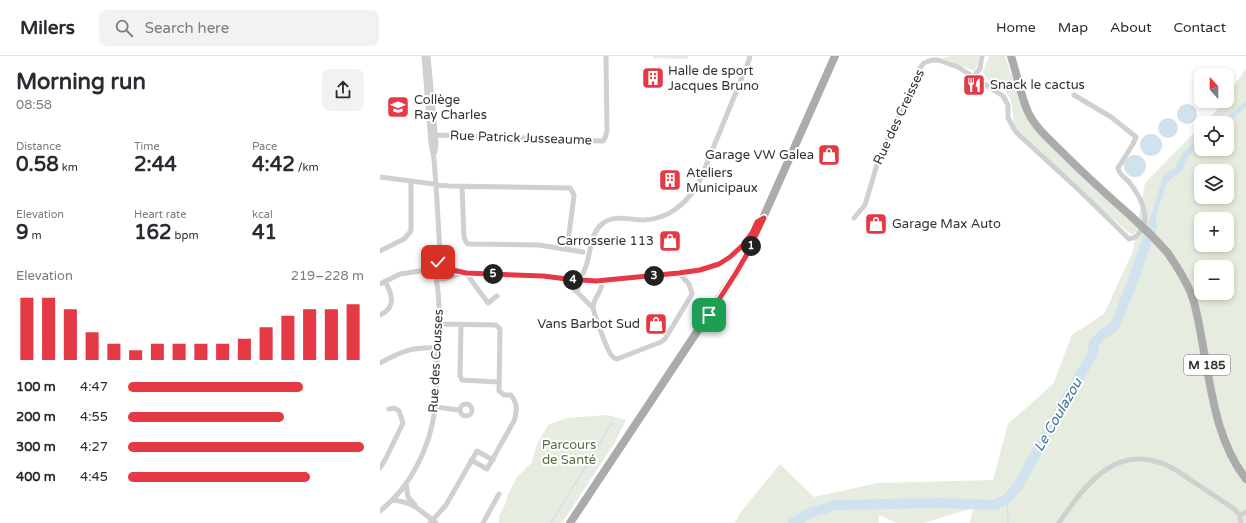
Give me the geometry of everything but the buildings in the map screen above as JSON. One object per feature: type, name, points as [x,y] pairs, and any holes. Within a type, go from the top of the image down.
[{"type":"main road","points":[[570,523],[736,273],[747,254],[834,56]]},
{"type":"main road","name":"M 185","points":[[1011,56],[1024,101],[1036,125],[1084,174],[1152,236],[1167,252],[1180,270],[1191,292],[1197,313],[1210,386],[1221,430],[1229,452],[1246,479]]},
{"type":"street","points":[[424,56],[431,143],[434,159],[440,252],[433,271],[435,277]]},
{"type":"street","points":[[428,56],[435,135],[434,159]]},
{"type":"street","name":"Rue Patrick Jusseaume","points":[[435,135],[603,141],[606,138],[607,131],[606,56]]},
{"type":"street","points":[[577,292],[580,280],[586,267],[593,236],[602,224],[617,218],[645,220],[662,216],[677,210],[690,198],[698,185],[750,56]]},
{"type":"street","points":[[982,56],[980,68],[974,77],[1007,100],[1008,118],[1012,127],[1020,137],[1081,192],[1129,239],[1134,238],[1141,231],[1145,220],[1139,198],[1128,182],[1118,172],[1118,168],[1136,137],[1111,117],[1074,95]]},
{"type":"street","name":"Rue des Creisses","points":[[854,218],[865,205],[878,161],[920,68],[924,63],[932,60],[938,60],[958,67],[974,77]]},
{"type":"street","points":[[380,177],[462,187],[570,188],[574,196],[567,249]]},
{"type":"street","points":[[380,251],[404,239],[411,232],[411,181]]},
{"type":"street","points":[[462,187],[464,237],[468,244],[539,245],[583,252]]},
{"type":"street","points":[[380,284],[400,274],[420,271],[442,264],[466,273],[543,276],[602,281],[700,270],[719,264],[730,257],[743,245],[752,233],[757,222],[764,218]]},
{"type":"street","points":[[440,252],[447,267],[448,274],[444,279]]},
{"type":"street","points":[[420,271],[444,279],[466,273]]},
{"type":"street","points":[[466,273],[488,303],[497,296]]},
{"type":"street","points":[[562,278],[593,308],[612,356],[617,359],[661,342],[665,339],[692,294],[689,284],[679,273]]},
{"type":"street","name":"Rue des Cousses","points":[[380,511],[393,500],[406,484],[429,439],[436,407],[439,291],[435,277]]},
{"type":"street","name":"Rue des Cousses","points":[[439,291],[444,279]]},
{"type":"street","points":[[380,315],[390,306],[392,299],[392,294],[386,281]]},
{"type":"street","points":[[593,308],[595,299],[602,287],[602,281]]},
{"type":"street","points":[[439,324],[496,325],[500,329],[499,391],[504,395],[511,395],[516,401],[516,415],[487,469],[472,460]]},
{"type":"street","points":[[461,325],[460,376],[462,380],[499,382]]},
{"type":"street","points":[[380,363],[398,353],[408,350],[438,348]]},
{"type":"street","points":[[436,407],[459,410]]},
{"type":"street","points":[[380,468],[403,423],[399,411],[394,408],[389,409]]},
{"type":"street","points":[[406,484],[408,496],[415,506],[433,522],[446,505],[477,451],[493,460]]},
{"type":"street","points":[[1059,523],[1087,485],[1095,478],[1113,465],[1120,462],[1144,459],[1166,465],[1233,508],[1240,515],[1241,523]]},
{"type":"street","points":[[483,523],[499,494]]},
{"type":"street","points":[[393,500],[405,501],[415,506]]},
{"type":"street","points":[[1240,515],[1246,512]]},
{"type":"green space","points":[[653,56],[688,56],[687,59],[653,58]]},
{"type":"green space","points":[[950,56],[978,56],[979,58],[974,71],[942,58]]},
{"type":"green space","points":[[989,56],[1005,56],[1020,100],[1043,139],[1137,227],[1145,183],[1194,133],[1194,156],[1234,156],[1234,116],[1211,116],[1218,108],[1234,108],[1234,85],[1246,69],[1246,523],[970,523],[973,508],[924,523],[897,523],[879,515],[879,523],[735,523],[740,513],[780,464],[814,497],[878,483],[993,480],[1008,424],[1053,384],[1072,335],[1104,314],[1133,251],[1136,232],[1132,235],[1104,212],[1018,130],[1014,123],[1011,100],[1004,89],[988,80],[983,72]]},
{"type":"green space","name":"Parcours de Santé","points":[[607,415],[626,420],[615,442],[562,523],[499,523],[499,516],[517,477],[532,462],[537,444],[548,425],[567,418]]},
{"type":"water","points":[[1246,101],[1246,107],[1234,117],[1228,116]]},
{"type":"water","points":[[1183,105],[1191,105],[1196,110],[1196,116],[1194,116],[1194,121],[1191,123],[1183,123],[1178,118],[1178,110]]},
{"type":"water","points":[[1168,118],[1175,121],[1178,128],[1175,135],[1168,138],[1161,135],[1158,128],[1161,121]]},
{"type":"water","points":[[1147,134],[1155,134],[1162,141],[1162,149],[1155,156],[1147,156],[1140,149],[1140,141]]},
{"type":"water","points":[[1194,143],[1194,151],[1188,156],[1182,171],[1167,182],[1157,213],[1153,235],[1147,228],[1163,177],[1175,167],[1184,151]]},
{"type":"water","points":[[1131,155],[1139,155],[1146,162],[1146,170],[1139,177],[1131,177],[1124,170],[1124,162]]},
{"type":"waterway","name":"Le Coulazou","points":[[793,523],[809,513],[836,505],[941,503],[995,505],[1007,499],[1018,486],[1092,355],[1094,343],[1115,326],[1152,226]]},
{"type":"waterway","points":[[551,523],[612,423]]},
{"type":"waterway","points":[[1007,499],[1008,523]]},
{"type":"place","name":"Halle de sport Jacques Bruno","points":[[653,78]]},
{"type":"place","name":"Snack le cactus","points":[[974,85]]},
{"type":"place","name":"Collège Ray Charles","points":[[398,107]]},
{"type":"place","name":"Garage VW Galea","points":[[829,155]]},
{"type":"place","name":"Ateliers Municipaux","points":[[670,180]]},
{"type":"place","name":"Garage Max Auto","points":[[876,224]]},
{"type":"place","name":"Carrosserie 113","points":[[670,241]]},
{"type":"place","name":"Vans Barbot Sud","points":[[656,324]]},
{"type":"route","points":[[438,262],[437,265],[444,264],[448,269],[466,273],[543,276],[596,281],[679,273],[700,270],[719,264],[730,257],[743,245],[752,233],[757,222],[764,218],[747,254],[709,315]]}]
